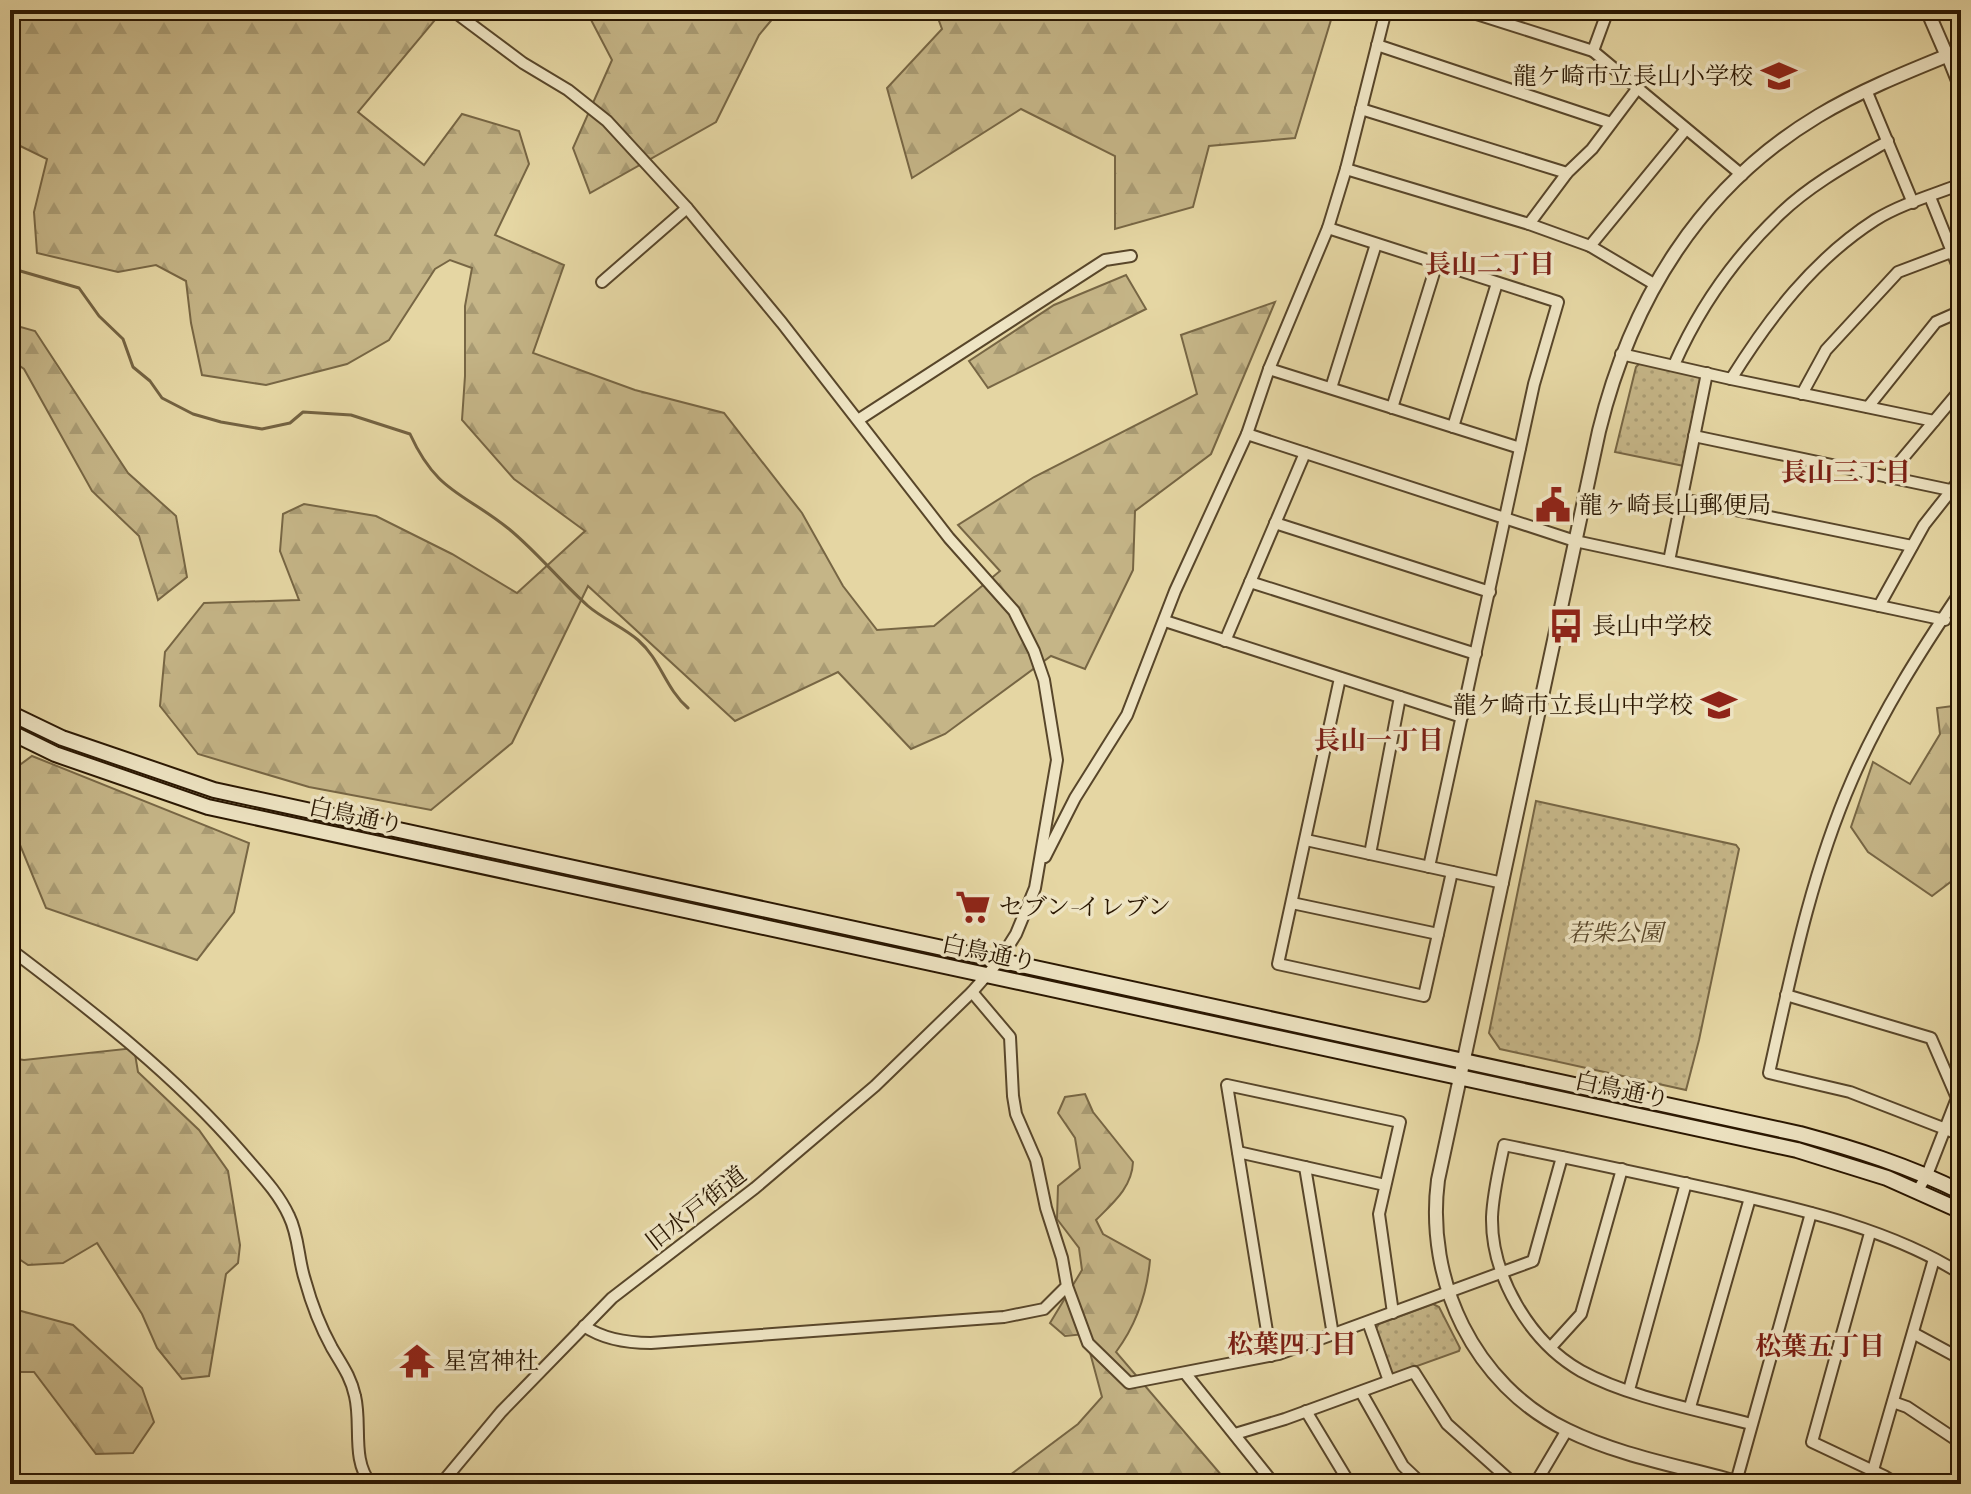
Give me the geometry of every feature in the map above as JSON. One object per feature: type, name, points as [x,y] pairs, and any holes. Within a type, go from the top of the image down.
[{"type":"main road","name":"白鳥通り","points":[[10,713],[62,738],[214,790],[1800,1134],[1927,1175],[1961,1192]]},
{"type":"main road","name":"白鳥通り","points":[[10,732],[55,754],[208,807],[1797,1150],[1918,1190],[1961,1211]]},
{"type":"street","points":[[452,10],[523,63],[594,110],[687,208],[949,538],[1014,611],[1034,651],[1051,712],[1057,760],[1041,866]]},
{"type":"street","points":[[1041,866],[1075,798],[1127,715],[1175,591],[1247,434],[1269,369],[1328,228],[1386,10]]},
{"type":"street","points":[[1464,10],[1593,51],[1742,175]]},
{"type":"street","points":[[1593,51],[1608,10]]},
{"type":"street","points":[[1927,10],[1961,91]]},
{"type":"street","points":[[1377,45],[1611,123]]},
{"type":"street","points":[[1811,1213],[1751,1424],[1740,1483],[1602,1444],[1567,1430],[1532,1410],[1492,1372],[1466,1333],[1448,1293],[1437,1242],[1436,1199],[1599,431],[1621,354],[1654,284],[1678,246],[1742,175],[1788,136],[1866,90],[1961,50]]},
{"type":"street","points":[[1529,224],[1637,89]]},
{"type":"street","points":[[1866,90],[1913,203]]},
{"type":"street","points":[[1361,109],[1567,173]]},
{"type":"street","points":[[1590,246],[1686,129]]},
{"type":"street","points":[[1674,365],[1691,327],[1719,282],[1782,213],[1848,165],[1888,141]]},
{"type":"street","points":[[1346,169],[1529,224],[1590,246],[1654,284]]},
{"type":"street","points":[[1731,379],[1775,312],[1800,283],[1876,220],[1961,184]]},
{"type":"street","points":[[1930,197],[1961,274]]},
{"type":"street","points":[[602,282],[687,208]]},
{"type":"street","points":[[1328,228],[1558,302],[1534,384],[1429,867]]},
{"type":"street","points":[[1331,388],[1376,244]]},
{"type":"street","points":[[1802,394],[1826,350],[1898,272],[1951,252]]},
{"type":"street","points":[[858,420],[1105,260],[1131,256]]},
{"type":"street","points":[[1392,408],[1437,263]]},
{"type":"street","points":[[1453,427],[1497,283]]},
{"type":"street","points":[[1868,407],[1936,322],[1961,311]]},
{"type":"street","points":[[1621,354],[1934,421]]},
{"type":"street","points":[[1269,369],[1520,448]]},
{"type":"street","points":[[1669,561],[1707,373]]},
{"type":"street","points":[[1887,477],[1961,389]]},
{"type":"street","points":[[1247,434],[1575,541],[1943,619]]},
{"type":"street","points":[[1694,436],[1950,490]]},
{"type":"street","points":[[1225,641],[1305,453]]},
{"type":"street","points":[[1879,606],[1912,546],[1961,478]]},
{"type":"street","points":[[1682,499],[1912,546]]},
{"type":"street","points":[[1275,523],[1490,592]]},
{"type":"street","points":[[1250,582],[1476,654]]},
{"type":"street","points":[[1961,591],[1890,701],[1851,782],[1821,861],[1792,964],[1769,1073],[1850,1092],[1961,1135]]},
{"type":"street","points":[[1165,621],[1462,717]]},
{"type":"street","points":[[1340,678],[1278,964],[1424,996],[1452,872]]},
{"type":"street","points":[[1370,854],[1400,697]]},
{"type":"street","points":[[1306,840],[1503,883]]},
{"type":"street","name":"旧水戸街道","points":[[441,1484],[501,1412],[612,1298],[755,1188],[875,1086],[972,992],[999,961],[1016,934],[1041,866]]},
{"type":"street","points":[[1292,903],[1438,934]]},
{"type":"street","points":[[10,949],[184,1091],[274,1191],[290,1217],[304,1278],[316,1309],[332,1347],[350,1378],[359,1424],[361,1464],[371,1484]]},
{"type":"street","points":[[972,992],[1010,1037],[1016,1114],[1036,1160],[1067,1286],[1088,1343],[1129,1383],[1271,1356],[1533,1261],[1562,1157]]},
{"type":"street","points":[[1786,995],[1931,1038],[1957,1098],[1927,1175],[1918,1190]]},
{"type":"street","points":[[1271,1356],[1227,1085],[1400,1122],[1379,1214],[1393,1313]]},
{"type":"street","points":[[1751,1424],[1629,1390],[1580,1371],[1551,1347],[1529,1322],[1502,1274],[1492,1217],[1504,1145],[1811,1213],[1934,1259],[1961,1274]]},
{"type":"street","points":[[1238,1152],[1385,1185]]},
{"type":"street","points":[[1305,1167],[1333,1335]]},
{"type":"street","points":[[1551,1347],[1581,1314],[1622,1169]]},
{"type":"street","points":[[1629,1390],[1686,1183]]},
{"type":"street","points":[[1690,1407],[1750,1198]]},
{"type":"street","points":[[1870,1233],[1812,1442],[1897,1484]]},
{"type":"street","points":[[1873,1470],[1934,1259]]},
{"type":"street","points":[[584,1326],[609,1337],[634,1343],[651,1343],[1004,1317],[1044,1309],[1067,1286]]},
{"type":"street","points":[[1368,1322],[1389,1381]]},
{"type":"street","points":[[1913,1333],[1961,1359]]},
{"type":"street","points":[[1235,1434],[1414,1372],[1447,1424],[1514,1484]]},
{"type":"street","points":[[1185,1373],[1274,1484]]},
{"type":"street","points":[[1361,1392],[1403,1466],[1422,1484]]},
{"type":"street","points":[[1893,1402],[1919,1414],[1961,1443]]},
{"type":"street","points":[[1306,1411],[1350,1484]]},
{"type":"street","points":[[1535,1484],[1567,1430]]},
{"type":"green space","points":[[10,10],[435,10],[440,14],[358,112],[424,165],[462,114],[519,131],[529,164],[495,235],[564,265],[533,353],[635,390],[724,413],[802,513],[843,586],[877,630],[934,626],[1000,571],[958,525],[1034,477],[1197,394],[1181,335],[1275,302],[1211,454],[1135,511],[1133,570],[1085,669],[1051,656],[945,734],[911,749],[838,672],[735,721],[588,586],[512,743],[431,810],[309,787],[198,754],[160,706],[165,652],[204,603],[299,600],[280,551],[283,514],[304,504],[376,516],[452,554],[517,593],[585,531],[514,479],[462,420],[465,306],[472,268],[450,260],[435,269],[389,340],[347,364],[266,385],[202,375],[186,281],[156,265],[118,272],[37,253],[34,212],[47,159],[10,141]]},
{"type":"green space","points":[[589,10],[780,10],[759,35],[716,122],[590,193],[573,148],[612,60],[589,16]]},
{"type":"green space","points":[[935,10],[1334,10],[1295,138],[1209,146],[1193,207],[1115,229],[1115,156],[1021,109],[912,178],[887,88],[942,29]]},
{"type":"green space","points":[[1126,275],[1146,309],[988,388],[969,361],[1054,305]]},
{"type":"green space","points":[[10,324],[35,331],[128,473],[176,516],[187,577],[158,600],[139,536],[92,491],[24,369],[10,359]]},
{"type":"green space","points":[[1641,362],[1704,375],[1684,466],[1615,452],[1636,367]]},
{"type":"green space","points":[[1961,705],[1961,874],[1932,896],[1868,852],[1851,827],[1873,762],[1910,784],[1940,734],[1937,708]]},
{"type":"green space","points":[[32,756],[249,843],[234,912],[197,960],[46,908],[18,840],[10,830],[10,772]]},
{"type":"green space","name":"若柴公園","points":[[1536,801],[1736,845],[1739,849],[1686,1090],[1500,1049],[1489,1033]]},
{"type":"green space","points":[[134,1048],[138,1072],[199,1130],[228,1171],[240,1245],[238,1263],[226,1274],[209,1376],[182,1379],[157,1348],[142,1314],[97,1243],[63,1263],[28,1265],[10,1253],[10,1058],[24,1060]]},
{"type":"green space","points":[[1085,1094],[1093,1112],[1133,1162],[1126,1187],[1096,1220],[1103,1234],[1150,1260],[1139,1308],[1116,1352],[1229,1484],[1003,1484],[1002,1481],[1078,1424],[1102,1397],[1085,1334],[1065,1336],[1050,1323],[1082,1270],[1079,1248],[1057,1219],[1058,1186],[1080,1168],[1075,1138],[1058,1113],[1065,1097]]},
{"type":"green space","points":[[1433,1304],[1439,1307],[1459,1351],[1395,1374],[1390,1371],[1375,1330],[1379,1324]]},
{"type":"green space","points":[[10,1308],[73,1325],[142,1388],[154,1422],[133,1453],[96,1454],[34,1372],[10,1372]]},
{"type":"waterway","points":[[10,268],[79,288],[99,316],[123,339],[133,367],[150,381],[162,398],[193,414],[262,429],[290,423],[303,412],[351,415],[410,434],[430,469],[452,490],[509,529],[588,606],[638,640],[688,708]]},
{"type":"place","name":"龍ケ崎市立長山小学校","points":[[1779,76]]},
{"type":"place","name":"龍ヶ崎長山郵便局","points":[[1553,505]]},
{"type":"place","name":"長山中学校","points":[[1566,626]]},
{"type":"place","name":"龍ケ崎市立長山中学校","points":[[1719,705]]},
{"type":"place","name":"セブン-イレブン","points":[[973,907]]},
{"type":"place","name":"星宮神社","points":[[417,1361]]},
{"type":"district","name":"長山二丁目","points":[[1490,264]]},
{"type":"district","name":"長山三丁目","points":[[1846,472]]},
{"type":"district","name":"長山一丁目","points":[[1379,740]]},
{"type":"district","name":"松葉四丁目","points":[[1292,1344]]},
{"type":"district","name":"松葉五丁目","points":[[1820,1346]]}]
